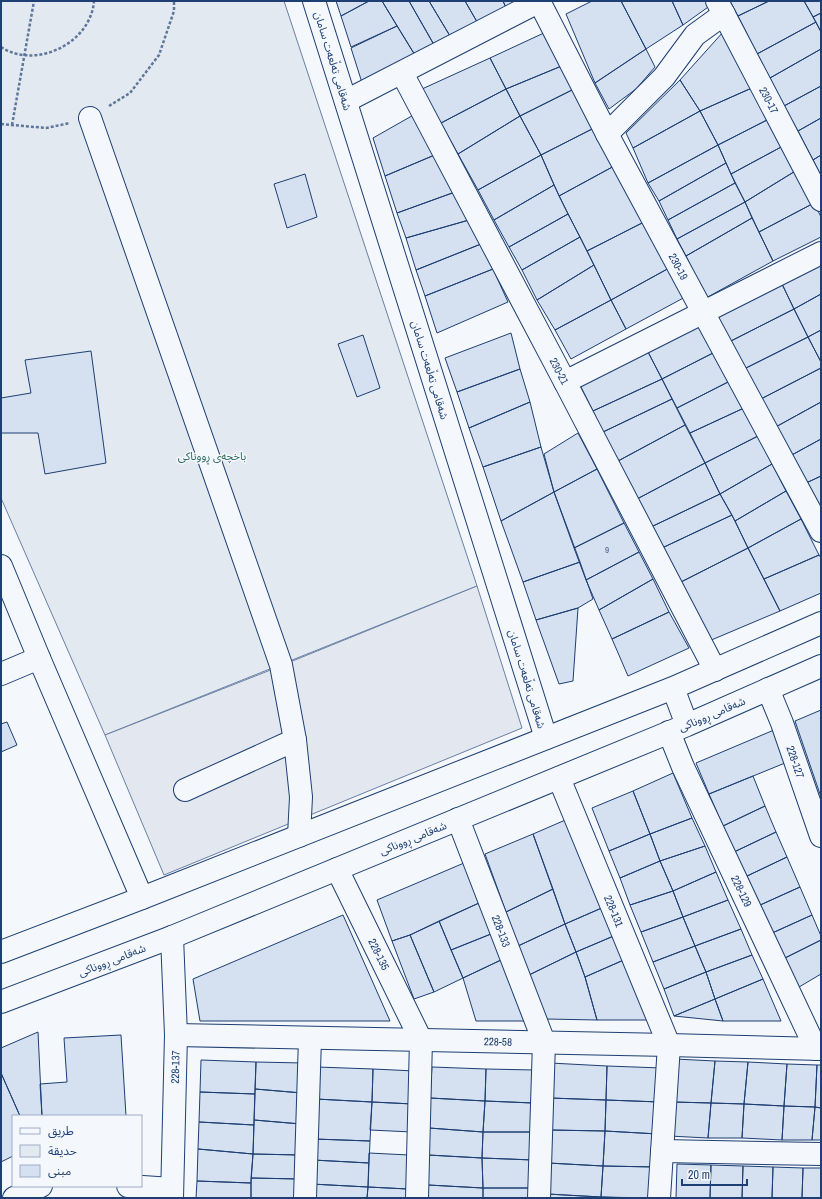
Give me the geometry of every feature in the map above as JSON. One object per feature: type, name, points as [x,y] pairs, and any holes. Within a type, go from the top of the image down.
[{"type":"street","name":"شەقامی تەڵعەت سامان","points":[[314,1],[546,738]]},
{"type":"street","points":[[346,101],[540,1]]},
{"type":"street","name":"230-19","points":[[540,1],[607,134],[821,531]]},
{"type":"street","points":[[607,134],[664,77],[695,35],[721,8]]},
{"type":"street","name":"230-17","points":[[721,8],[821,200]]},
{"type":"street","name":"230-21","points":[[402,73],[715,670]]},
{"type":"street","points":[[90,118],[281,665],[295,740],[301,797],[298,836]]},
{"type":"street","points":[[565,382],[821,253]]},
{"type":"street","points":[[1,566],[142,898]]},
{"type":"street","points":[[1,952],[142,898],[673,688],[821,623]]},
{"type":"street","points":[[1,674],[39,658]]},
{"type":"street","name":"شەقامی ڕووناکی","points":[[1,1002],[172,937],[678,729],[821,666]]},
{"type":"street","name":"228-129","points":[[673,688],[683,767],[819,1047]]},
{"type":"street","name":"228-127","points":[[768,689],[782,724],[821,836]]},
{"type":"street","points":[[185,790],[295,740]]},
{"type":"street","name":"228-131","points":[[559,778],[670,1045]]},
{"type":"street","name":"228-133","points":[[458,819],[544,1042]]},
{"type":"street","name":"228-135","points":[[337,869],[421,1040]]},
{"type":"street","name":"228-137","points":[[172,937],[176,1035],[172,1193]]},
{"type":"street","name":"228-58","points":[[176,1035],[819,1047]]},
{"type":"street","points":[[306,1198],[310,1038]]},
{"type":"street","points":[[417,1198],[421,1040]]},
{"type":"street","points":[[539,1198],[544,1042]]},
{"type":"street","points":[[659,1198],[670,1045]]},
{"type":"street","points":[[662,1151],[821,1154]]},
{"type":"street","points":[[16,1198],[39,1187]]},
{"type":"street","points":[[134,1187],[172,1193]]},
{"type":"path","points":[[12,125],[34,1]]},
{"type":"path","points":[[1,47],[6,50],[25,55],[50,53],[70,43],[85,27],[94,7],[94,1]]},
{"type":"path","points":[[1,124],[46,128],[90,118],[130,93],[159,56],[174,11],[174,1]]},
{"type":"green space","name":"باخچەی ڕووناکی","points":[[1,1],[284,1],[477,586],[105,735],[1,498]]},
{"type":"shaded area","points":[[477,586],[522,728],[164,875],[105,735]]},
{"type":"building","points":[[336,1],[369,1],[341,16]]},
{"type":"building","points":[[369,1],[382,1],[397,26],[351,47],[341,16]]},
{"type":"building","points":[[382,1],[409,1],[437,50],[418,60]]},
{"type":"building","points":[[409,1],[429,1],[453,41],[437,50]]},
{"type":"building","points":[[429,1],[465,1],[480,27],[453,41]]},
{"type":"building","points":[[465,1],[503,1],[508,12],[480,27]]},
{"type":"building","points":[[503,1],[528,1],[508,12]]},
{"type":"building","points":[[592,1],[621,1],[646,49],[595,83],[566,14]]},
{"type":"building","points":[[621,1],[672,1],[683,25],[646,49]]},
{"type":"building","points":[[672,1],[710,1],[711,5],[683,25]]},
{"type":"building","points":[[730,1],[769,1],[738,16]]},
{"type":"building","points":[[769,1],[804,1],[816,22],[757,54],[738,16]]},
{"type":"building","points":[[804,1],[821,1],[821,13],[813,17]]},
{"type":"building","points":[[821,13],[821,32],[813,17]]},
{"type":"building","points":[[816,22],[821,32],[821,49],[770,78],[757,54]]},
{"type":"building","points":[[397,26],[418,60],[364,89],[351,48]]},
{"type":"building","points":[[724,31],[754,87],[700,111],[680,80]]},
{"type":"building","points":[[546,32],[564,65],[506,89],[490,58]]},
{"type":"building","points":[[646,49],[655,67],[636,89],[609,109],[595,83]]},
{"type":"building","points":[[821,49],[821,86],[784,106],[770,78]]},
{"type":"building","points":[[490,58],[506,89],[441,123],[422,89]]},
{"type":"building","points":[[564,65],[576,88],[520,116],[506,89]]},
{"type":"building","points":[[680,80],[700,111],[633,148],[626,133]]},
{"type":"building","points":[[821,86],[821,118],[798,131],[784,106]]},
{"type":"building","points":[[754,87],[769,119],[718,145],[700,111]]},
{"type":"building","points":[[576,88],[596,127],[541,155],[520,116]]},
{"type":"building","points":[[506,89],[520,116],[458,154],[441,123]]},
{"type":"building","points":[[700,111],[718,145],[648,183],[633,148]]},
{"type":"building","points":[[417,113],[437,154],[385,176],[373,138]]},
{"type":"building","points":[[520,116],[541,155],[478,190],[458,154]]},
{"type":"building","points":[[821,118],[821,155],[813,160],[798,131]]},
{"type":"building","points":[[769,119],[783,146],[731,174],[718,145]]},
{"type":"building","points":[[596,127],[616,165],[559,196],[541,155]]},
{"type":"building","points":[[718,145],[726,163],[659,201],[648,183]]},
{"type":"building","points":[[783,146],[797,170],[745,202],[731,174]]},
{"type":"building","points":[[437,154],[455,192],[397,213],[385,176]]},
{"type":"building","points":[[541,155],[554,185],[494,220],[478,190]]},
{"type":"building","points":[[821,155],[821,176],[813,160]]},
{"type":"building","points":[[726,163],[735,183],[668,220],[659,201]]},
{"type":"building","points":[[616,165],[646,221],[587,251],[559,196]]},
{"type":"building","points":[[797,170],[814,203],[759,232],[745,202]]},
{"type":"building","points":[[305,174],[317,217],[287,228],[274,184]]},
{"type":"building","points":[[735,183],[745,202],[677,239],[668,220]]},
{"type":"building","points":[[554,185],[568,214],[509,247],[494,220]]},
{"type":"building","points":[[455,192],[469,220],[406,238],[397,213]]},
{"type":"building","points":[[745,202],[752,218],[686,256],[677,239]]},
{"type":"building","points":[[814,203],[821,217],[821,237],[773,261],[759,232]]},
{"type":"building","points":[[568,214],[580,237],[522,270],[509,247]]},
{"type":"building","points":[[752,218],[773,261],[706,298],[686,256]]},
{"type":"building","points":[[469,220],[481,244],[416,270],[406,238]]},
{"type":"building","points":[[646,221],[671,267],[611,300],[587,251]]},
{"type":"building","points":[[580,237],[594,265],[537,300],[522,270]]},
{"type":"building","points":[[481,244],[493,269],[425,296],[416,270]]},
{"type":"building","points":[[594,265],[611,300],[555,330],[537,300]]},
{"type":"building","points":[[821,265],[821,294],[794,309],[782,284]]},
{"type":"building","points":[[671,267],[687,296],[626,329],[611,300]]},
{"type":"building","points":[[493,269],[508,302],[437,333],[425,296]]},
{"type":"building","points":[[782,284],[794,309],[727,343],[713,317]]},
{"type":"building","points":[[821,294],[821,330],[808,337],[794,309]]},
{"type":"building","points":[[611,300],[626,329],[571,359],[555,330]]},
{"type":"building","points":[[794,309],[808,337],[742,370],[727,343]]},
{"type":"building","points":[[701,324],[715,352],[662,379],[647,350]]},
{"type":"building","points":[[821,330],[821,362],[808,337]]},
{"type":"building","points":[[511,333],[520,369],[457,392],[445,358]]},
{"type":"building","points":[[363,335],[380,388],[357,397],[338,344]]},
{"type":"building","points":[[808,337],[821,362],[821,368],[757,401],[742,370]]},
{"type":"building","points":[[647,350],[662,379],[593,411],[580,385]]},
{"type":"building","points":[[91,351],[106,463],[45,474],[38,433],[1,433],[1,398],[31,393],[25,360]]},
{"type":"building","points":[[715,352],[730,381],[677,408],[662,379]]},
{"type":"building","points":[[821,368],[821,402],[772,429],[757,401]]},
{"type":"building","points":[[520,369],[530,402],[469,428],[457,392]]},
{"type":"building","points":[[662,379],[672,399],[603,432],[593,411]]},
{"type":"building","points":[[730,381],[744,408],[690,433],[677,408]]},
{"type":"building","points":[[672,399],[685,425],[618,461],[603,432]]},
{"type":"building","points":[[530,402],[541,447],[483,467],[469,428]]},
{"type":"building","points":[[821,402],[821,439],[790,456],[772,429]]},
{"type":"building","points":[[744,408],[758,436],[705,463],[690,433]]},
{"type":"building","points":[[685,425],[705,463],[637,499],[618,461]]},
{"type":"building","points":[[578,433],[597,469],[554,492],[544,454]]},
{"type":"building","points":[[758,436],[772,464],[720,494],[705,463]]},
{"type":"building","points":[[821,439],[821,476],[804,484],[790,456]]},
{"type":"building","points":[[541,447],[554,492],[501,521],[483,467]]},
{"type":"building","points":[[705,463],[720,494],[651,527],[637,499]]},
{"type":"building","points":[[772,464],[786,491],[735,521],[720,494]]},
{"type":"building","points":[[597,469],[624,523],[574,548],[554,492]]},
{"type":"building","points":[[821,476],[821,513],[804,484]]},
{"type":"building","points":[[786,491],[801,519],[748,548],[735,521]]},
{"type":"building","points":[[554,492],[580,562],[523,582],[501,521]]},
{"type":"building","points":[[720,494],[732,515],[662,548],[651,527]]},
{"type":"building","points":[[732,515],[748,548],[679,583],[662,548]]},
{"type":"building","points":[[801,519],[819,555],[764,579],[748,548]]},
{"type":"building","points":[[624,523],[639,552],[586,580],[574,548]]},
{"type":"building","points":[[748,548],[780,611],[709,641],[679,583]]},
{"type":"building","points":[[639,552],[653,579],[599,610],[586,580]]},
{"type":"building","points":[[819,555],[821,558],[821,593],[780,611],[764,579]]},
{"type":"building","points":[[580,562],[593,599],[578,608],[536,620],[523,582]]},
{"type":"building","points":[[653,579],[669,612],[612,639],[599,610]]},
{"type":"building","points":[[578,608],[573,681],[559,684],[536,620]]},
{"type":"building","points":[[669,612],[689,648],[628,676],[612,639]]},
{"type":"building","points":[[821,710],[821,797],[795,721]]},
{"type":"building","points":[[7,722],[17,745],[1,752],[1,724]]},
{"type":"building","points":[[774,730],[785,763],[709,794],[696,763]]},
{"type":"building","points":[[673,773],[692,818],[650,834],[633,791]]},
{"type":"building","points":[[753,776],[765,806],[723,826],[709,794]]},
{"type":"building","points":[[633,791],[650,834],[609,851],[592,808]]},
{"type":"building","points":[[765,806],[776,832],[734,852],[723,826]]},
{"type":"building","points":[[570,818],[604,907],[565,924],[533,834]]},
{"type":"building","points":[[692,818],[705,846],[660,861],[650,834]]},
{"type":"building","points":[[776,832],[787,857],[745,877],[734,852]]},
{"type":"building","points":[[533,834],[553,889],[506,912],[485,854]]},
{"type":"building","points":[[650,834],[660,861],[620,878],[609,851]]},
{"type":"building","points":[[705,846],[716,872],[673,891],[660,861]]},
{"type":"building","points":[[787,857],[800,887],[758,906],[745,877]]},
{"type":"building","points":[[660,861],[673,891],[630,905],[620,878]]},
{"type":"building","points":[[464,863],[479,903],[410,935],[392,941],[377,900]]},
{"type":"building","points":[[716,872],[728,900],[683,917],[673,891]]},
{"type":"building","points":[[800,887],[812,915],[770,934],[758,906]]},
{"type":"building","points":[[553,889],[565,924],[518,946],[506,912]]},
{"type":"building","points":[[673,891],[683,917],[641,932],[630,905]]},
{"type":"building","points":[[728,900],[741,929],[695,946],[683,917]]},
{"type":"building","points":[[479,903],[491,934],[451,950],[439,921]]},
{"type":"building","points":[[604,907],[616,935],[576,952],[565,924]]},
{"type":"building","points":[[343,915],[390,1021],[200,1021],[193,979]]},
{"type":"building","points":[[812,915],[821,936],[821,940],[781,960],[770,934]]},
{"type":"building","points":[[683,917],[695,946],[653,962],[641,932]]},
{"type":"building","points":[[439,921],[463,978],[434,992],[410,935]]},
{"type":"building","points":[[565,924],[576,952],[529,975],[518,946]]},
{"type":"building","points":[[741,929],[752,955],[706,972],[695,946]]},
{"type":"building","points":[[491,934],[501,960],[463,978],[451,950]]},
{"type":"building","points":[[410,935],[434,992],[414,999],[392,941]]},
{"type":"building","points":[[616,935],[626,959],[585,977],[576,952]]},
{"type":"building","points":[[821,940],[821,974],[794,990],[781,960]]},
{"type":"building","points":[[695,946],[706,972],[664,989],[653,962]]},
{"type":"building","points":[[576,952],[585,977],[597,1020],[546,1019],[529,975]]},
{"type":"building","points":[[752,955],[763,979],[715,999],[706,972]]},
{"type":"building","points":[[626,959],[650,1020],[597,1020],[585,977]]},
{"type":"building","points":[[501,960],[524,1021],[476,1021],[463,978]]},
{"type":"building","points":[[706,972],[715,999],[674,1016],[664,989]]},
{"type":"building","points":[[763,979],[781,1021],[723,1021],[715,999]]},
{"type":"building","points":[[715,999],[723,1021],[674,1016]]},
{"type":"building","points":[[38,1032],[42,1115],[20,1115],[1,1073],[1,1048]]},
{"type":"building","points":[[121,1035],[126,1115],[42,1115],[40,1084],[67,1082],[64,1038]]},
{"type":"building","points":[[675,1059],[715,1061],[711,1103],[673,1102]]},
{"type":"building","points":[[201,1060],[256,1062],[255,1094],[200,1092]]},
{"type":"building","points":[[715,1061],[748,1062],[744,1104],[711,1103]]},
{"type":"building","points":[[256,1062],[303,1063],[302,1093],[255,1089]]},
{"type":"building","points":[[748,1062],[787,1064],[784,1106],[744,1104]]},
{"type":"building","points":[[550,1063],[607,1066],[606,1100],[550,1098]]},
{"type":"building","points":[[787,1064],[817,1065],[815,1107],[784,1106]]},
{"type":"building","points":[[817,1065],[821,1065],[821,1108],[815,1107]]},
{"type":"building","points":[[607,1066],[662,1068],[660,1102],[606,1100]]},
{"type":"building","points":[[317,1067],[373,1069],[372,1102],[316,1099]]},
{"type":"building","points":[[432,1067],[486,1069],[485,1101],[430,1098]]},
{"type":"building","points":[[373,1069],[415,1071],[413,1104],[372,1102]]},
{"type":"building","points":[[486,1069],[534,1070],[533,1103],[485,1101]]},
{"type":"building","points":[[1,1073],[20,1115],[12,1115],[12,1156],[1,1162]]},
{"type":"building","points":[[255,1089],[302,1093],[301,1124],[254,1120]]},
{"type":"building","points":[[200,1092],[255,1094],[254,1125],[199,1122]]},
{"type":"building","points":[[430,1098],[485,1101],[483,1132],[429,1128]]},
{"type":"building","points":[[550,1098],[606,1100],[605,1131],[550,1130]]},
{"type":"building","points":[[316,1099],[372,1102],[370,1141],[314,1139]]},
{"type":"building","points":[[606,1100],[660,1102],[658,1134],[605,1131]]},
{"type":"building","points":[[485,1101],[533,1103],[533,1132],[483,1132]]},
{"type":"building","points":[[372,1102],[413,1104],[412,1132],[370,1130]]},
{"type":"building","points":[[673,1102],[711,1103],[708,1138],[669,1136]]},
{"type":"building","points":[[711,1103],[744,1104],[742,1138],[708,1138]]},
{"type":"building","points":[[744,1104],[784,1106],[782,1140],[742,1138]]},
{"type":"building","points":[[784,1106],[815,1107],[812,1140],[782,1140]]},
{"type":"building","points":[[815,1107],[821,1108],[821,1140],[812,1140]]},
{"type":"building","points":[[254,1120],[301,1124],[300,1155],[253,1154]]},
{"type":"building","points":[[199,1122],[254,1125],[253,1154],[198,1149]]},
{"type":"building","points":[[429,1128],[483,1132],[482,1158],[428,1155]]},
{"type":"building","points":[[550,1130],[605,1131],[603,1166],[548,1163]]},
{"type":"building","points":[[605,1131],[658,1134],[656,1167],[603,1166]]},
{"type":"building","points":[[483,1132],[533,1132],[533,1160],[482,1158]]},
{"type":"building","points":[[314,1139],[370,1141],[369,1163],[313,1160]]},
{"type":"building","points":[[198,1149],[253,1154],[251,1183],[197,1181]]},
{"type":"building","points":[[369,1153],[409,1155],[408,1189],[368,1187]]},
{"type":"building","points":[[253,1154],[300,1155],[300,1179],[251,1178]]},
{"type":"building","points":[[428,1155],[482,1158],[483,1188],[428,1185]]},
{"type":"building","points":[[482,1158],[533,1160],[533,1188],[483,1188]]},
{"type":"building","points":[[313,1160],[369,1163],[368,1187],[311,1184]]},
{"type":"building","points":[[548,1163],[603,1166],[601,1197],[547,1194]]},
{"type":"building","points":[[677,1164],[711,1165],[710,1198],[676,1198]]},
{"type":"building","points":[[711,1165],[743,1166],[742,1198],[710,1198]]},
{"type":"building","points":[[603,1166],[656,1167],[652,1198],[601,1197]]},
{"type":"building","points":[[743,1166],[773,1167],[772,1198],[742,1198]]},
{"type":"building","points":[[773,1167],[803,1168],[802,1198],[772,1198]]},
{"type":"building","points":[[803,1168],[821,1168],[821,1198],[802,1198]]},
{"type":"building","points":[[251,1178],[300,1179],[299,1198],[251,1198]]},
{"type":"building","points":[[197,1181],[251,1183],[251,1198],[196,1198]]},
{"type":"building","points":[[311,1184],[368,1187],[367,1198],[311,1198]]},
{"type":"building","points":[[428,1185],[483,1188],[483,1198],[428,1198]]},
{"type":"building","points":[[368,1187],[408,1189],[407,1198],[367,1198]]},
{"type":"building","points":[[483,1188],[533,1188],[532,1198],[483,1198]]},
{"type":"building","points":[[547,1194],[601,1197],[601,1198],[547,1198]]},
{"type":"building","points":[[601,1197],[632,1198],[601,1198]]}]
